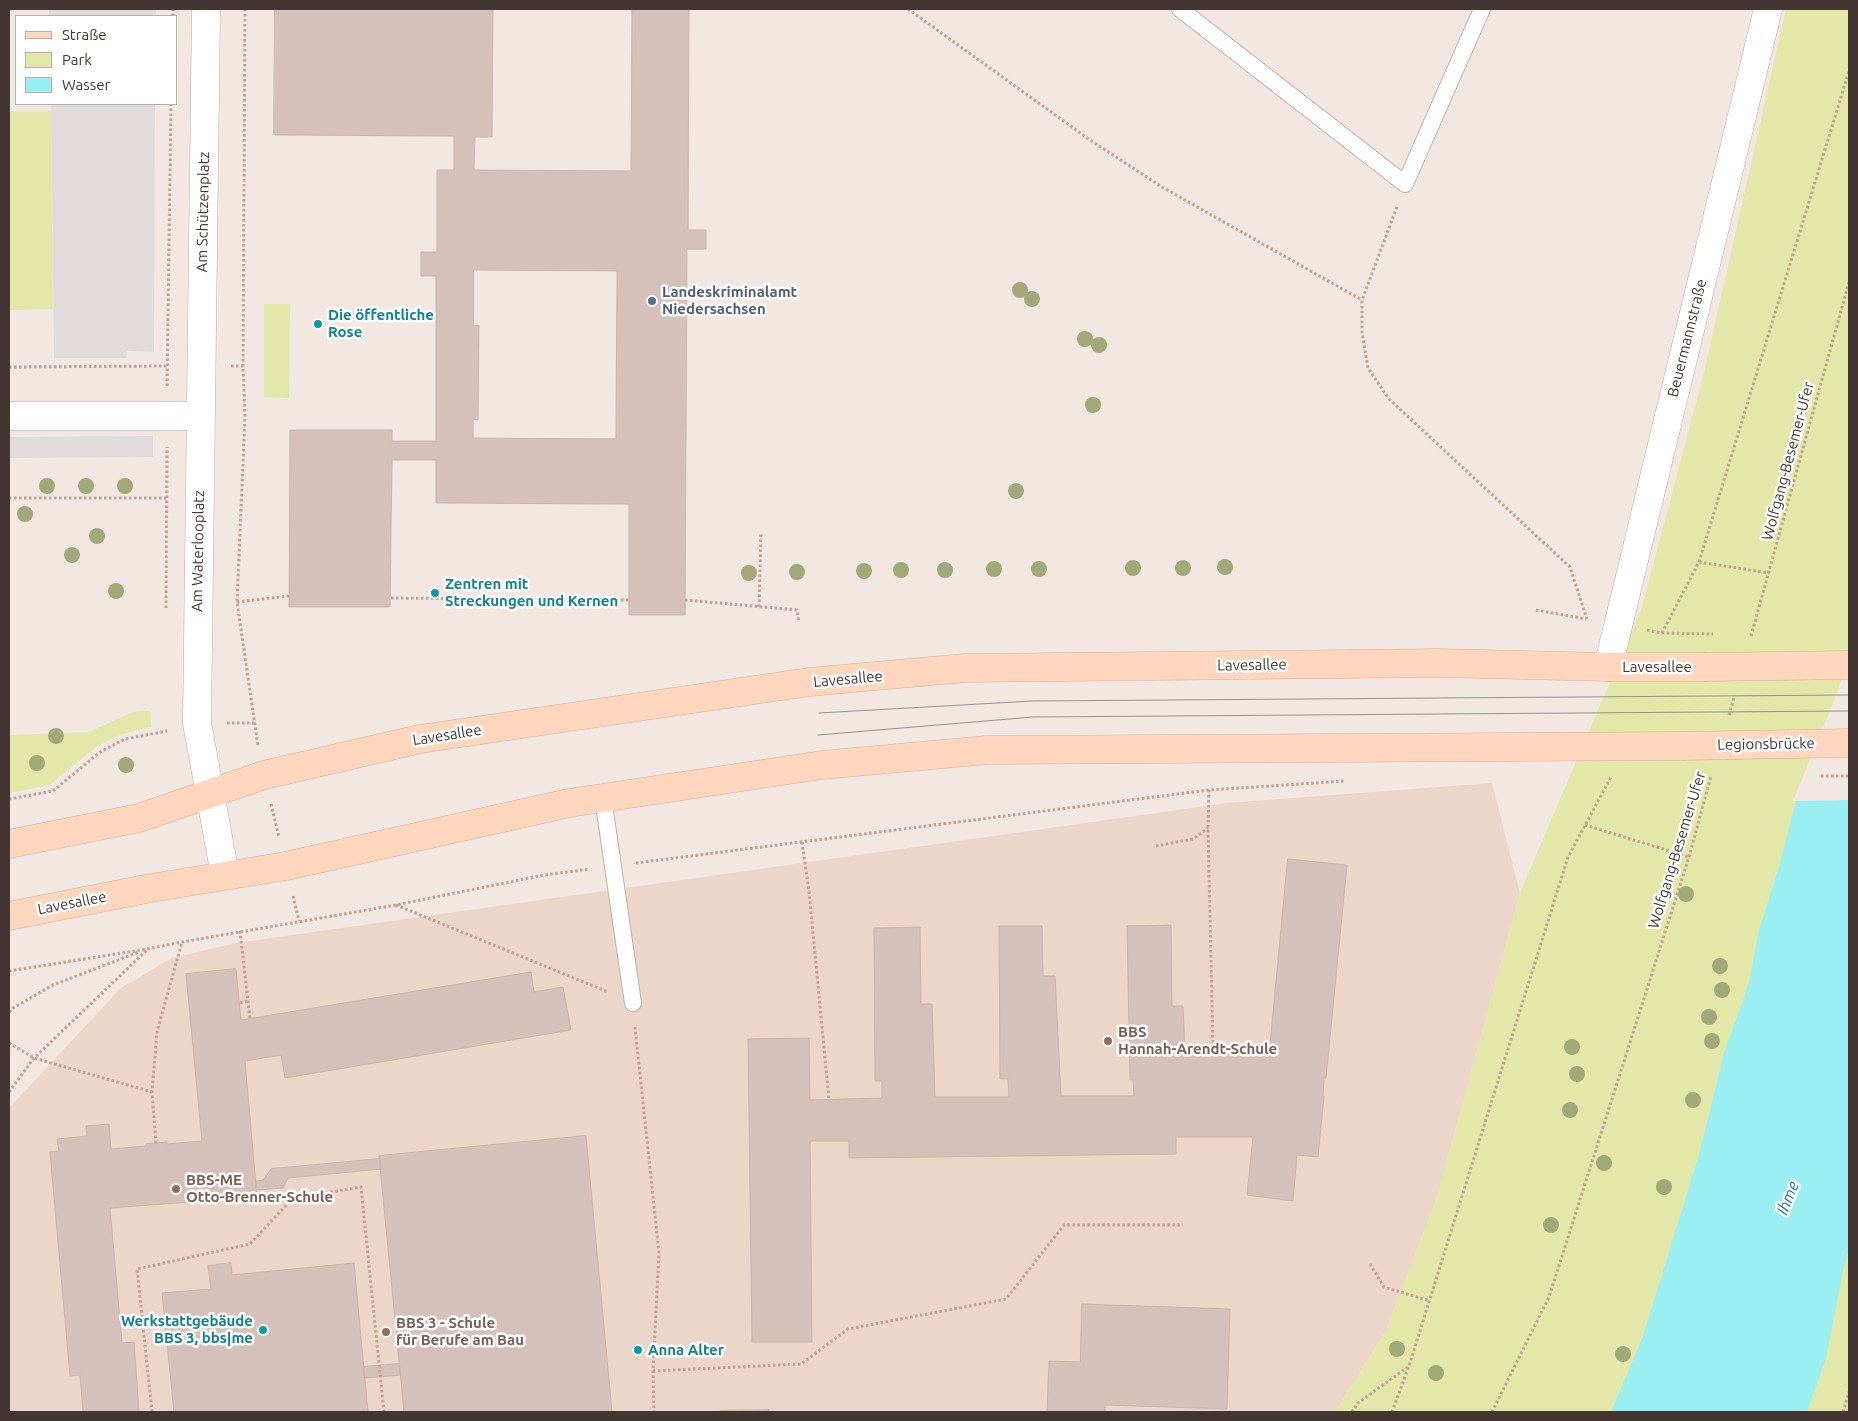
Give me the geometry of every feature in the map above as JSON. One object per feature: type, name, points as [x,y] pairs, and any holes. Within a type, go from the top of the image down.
[{"type":"main road","name":"Lavesallee","points":[[9,844],[139,818],[264,776],[420,739],[809,682],[965,668],[1439,663],[1608,667],[1849,665]]},
{"type":"main road","name":"Legionsbrücke","points":[[1683,746],[1849,743]]},
{"type":"main road","name":"Lavesallee","points":[[9,916],[151,888],[286,866],[569,803],[822,765],[987,750],[1683,746]]},
{"type":"street","name":"Am Schützenplatz","points":[[200,416],[206,9]]},
{"type":"street","name":"Beuermannstraße","points":[[1608,667],[1768,9]]},
{"type":"street","points":[[9,416],[200,416]]},
{"type":"street","name":"Am Waterlooplatz","points":[[200,416],[197,723],[225,876]]},
{"type":"lane","points":[[1180,9],[1405,184],[1482,9]]},
{"type":"lane","points":[[603,798],[633,1003]]},
{"type":"path","points":[[244,9],[243,366],[245,416],[237,602],[254,723],[264,776],[299,921]]},
{"type":"path","points":[[908,9],[1090,140],[1162,187],[1362,300]]},
{"type":"path","points":[[1662,632],[1699,562],[1849,70]]},
{"type":"path","points":[[1405,184],[1362,300],[1362,332],[1368,368],[1389,399],[1570,567],[1586,619]]},
{"type":"path","name":"Wolfgang-Besemer-Ufer","points":[[1750,639],[1849,282]]},
{"type":"path","points":[[9,367],[243,366]]},
{"type":"path","points":[[9,498],[166,498]]},
{"type":"path","points":[[760,606],[761,533]]},
{"type":"path","points":[[1699,562],[1769,573]]},
{"type":"path","points":[[237,602],[289,596]]},
{"type":"path","points":[[391,598],[629,600]]},
{"type":"path","points":[[685,600],[797,610],[799,622]]},
{"type":"path","points":[[1726,724],[1734,696]]},
{"type":"path","points":[[9,799],[53,790],[100,752],[125,739],[165,731]]},
{"type":"path","name":"Wolfgang-Besemer-Ufer","points":[[1492,1412],[1549,1297],[1689,857],[1713,772]]},
{"type":"path","points":[[1601,777],[1620,777]]},
{"type":"path","points":[[1392,1412],[1430,1301],[1568,857],[1611,777]]},
{"type":"path","points":[[9,971],[147,949],[240,931],[396,905],[544,875],[613,865],[1209,790],[1352,780]]},
{"type":"path","points":[[1209,790],[1208,828],[1213,1046]]},
{"type":"path","points":[[1585,825],[1689,857]]},
{"type":"path","points":[[1156,846],[1193,838],[1208,828]]},
{"type":"path","points":[[802,842],[809,892],[828,1100]]},
{"type":"path","points":[[396,905],[633,1003],[659,1253],[653,1371],[654,1412]]},
{"type":"path","points":[[240,931],[250,1019]]},
{"type":"path","points":[[156,1142],[152,1092],[157,1032],[182,942]]},
{"type":"path","points":[[9,1012],[53,985],[147,949]]},
{"type":"path","points":[[9,1092],[34,1058],[147,949]]},
{"type":"path","points":[[240,1003],[248,1001]]},
{"type":"path","points":[[9,1043],[34,1058],[152,1092]]},
{"type":"path","points":[[152,1412],[137,1270],[250,1244],[292,1199],[361,1187],[384,1412]]},
{"type":"path","points":[[653,1371],[801,1364],[848,1329],[1006,1299],[1064,1225],[1183,1225]]},
{"type":"path","points":[[1370,1264],[1384,1287],[1430,1301]]},
{"type":"path","points":[[1352,1412],[1358,1403],[1409,1366]]},
{"type":"path","points":[[1844,1412],[1849,1392]]},
{"type":"shaded area","points":[[49,9],[156,9],[156,15],[49,15]]},
{"type":"shaded area","points":[[51,105],[155,105],[154,352],[127,351],[126,358],[54,358]]},
{"type":"shaded area","points":[[153,436],[153,457],[9,458],[9,437]]},
{"type":"shaded area","points":[[1492,783],[1520,893],[1437,1197],[1386,1331],[1335,1412],[9,1412],[9,1108],[121,988],[172,958],[236,943],[1227,803]]},
{"type":"green space","points":[[1786,9],[1849,9],[1849,1412],[1335,1412],[1386,1331],[1437,1196],[1520,893],[1642,607],[1703,377]]},
{"type":"green space","points":[[9,111],[51,111],[53,309],[9,310]]},
{"type":"green space","points":[[264,304],[290,304],[289,398],[264,397]]},
{"type":"green space","points":[[150,711],[151,727],[122,734],[96,747],[50,785],[9,793],[9,735],[89,732],[133,712]]},
{"type":"water","name":"Ihme","points":[[1849,659],[1849,1250],[1844,1266],[1826,1358],[1807,1412],[1611,1412],[1643,1336],[1699,1155],[1724,1053],[1749,983],[1759,930],[1779,867],[1796,801],[1841,692]]},
{"type":"pier","points":[[1849,657],[1849,800],[1793,801],[1838,691],[1847,658]]},
{"type":"building","name":"Landeskriminalamt Niedersachsen","points":[[275,9],[493,9],[492,137],[475,137],[474,170],[631,171],[632,9],[689,9],[688,230],[706,230],[706,249],[687,249],[685,615],[629,615],[629,504],[436,503],[436,460],[392,460],[390,607],[289,607],[290,430],[392,430],[392,441],[436,441],[436,276],[421,276],[421,252],[437,252],[437,170],[454,170],[454,136],[274,135]],"holes":[[[474,270],[617,271],[616,439],[473,438],[473,419],[478,420],[479,325],[474,326]]]},
{"type":"building","points":[[1288,859],[1347,865],[1326,1078],[1324,1078],[1318,1157],[1297,1155],[1293,1201],[1247,1195],[1253,1137],[1176,1137],[1176,1154],[849,1158],[849,1141],[810,1141],[812,1342],[752,1342],[748,1039],[809,1038],[810,1100],[882,1098],[882,1081],[875,1081],[874,928],[920,927],[921,1004],[932,1004],[935,1097],[1009,1097],[1008,1079],[1000,1079],[999,926],[1042,926],[1043,976],[1055,976],[1061,1096],[1134,1096],[1133,1079],[1130,1080],[1127,926],[1171,925],[1172,1006],[1183,1006],[1185,1053],[1202,1053],[1203,1048],[1209,1046],[1221,1048],[1225,1054],[1269,1051]]},
{"type":"building","points":[[236,969],[241,1020],[531,972],[534,992],[563,987],[571,1030],[285,1078],[281,1055],[245,1061],[257,1197],[110,1208],[122,1343],[134,1342],[139,1412],[83,1412],[80,1375],[70,1376],[50,1152],[59,1151],[57,1139],[87,1136],[86,1126],[109,1124],[111,1149],[167,1142],[167,1144],[202,1141],[186,974]]},
{"type":"building","points":[[586,1136],[612,1412],[404,1412],[379,1156]]},
{"type":"building","points":[[380,1159],[381,1169],[288,1178],[283,1188],[257,1190],[256,1181],[263,1180],[271,1169]]},
{"type":"building","name":"Werkstattgebäude BBS 3, bbs|me","points":[[231,1263],[232,1275],[354,1263],[368,1412],[174,1412],[162,1293],[211,1289],[208,1266]]},
{"type":"building","points":[[1082,1304],[1230,1309],[1227,1409],[1105,1405],[1105,1412],[1047,1412],[1049,1361],[1080,1362]]},
{"type":"building","points":[[399,1364],[401,1375],[364,1378],[363,1367]]},
{"type":"building","points":[[769,1410],[769,1412],[720,1412],[720,1411]]},
{"type":"tram line","points":[[819,713],[1033,701],[1849,695]]},
{"type":"tram line","points":[[818,735],[1033,717],[1849,711]]},
{"type":"place","name":"Landeskriminalamt Niedersachsen","points":[[652,301]]},
{"type":"place","name":"Die öffentliche Rose","points":[[318,324]]},
{"type":"place","name":"Zentren mit Streckungen und Kernen","points":[[435,593]]},
{"type":"place","name":"BBS Hannah-Arendt-Schule","points":[[1108,1041]]},
{"type":"place","name":"BBS-ME Otto-Brenner-Schule","points":[[176,1189]]},
{"type":"place","name":"Werkstattgebäude BBS 3, bbs|me","points":[[263,1330]]},
{"type":"place","name":"BBS 3 - Schule für Berufe am Bau","points":[[386,1332]]},
{"type":"place","name":"Anna Alter","points":[[638,1350]]}]
